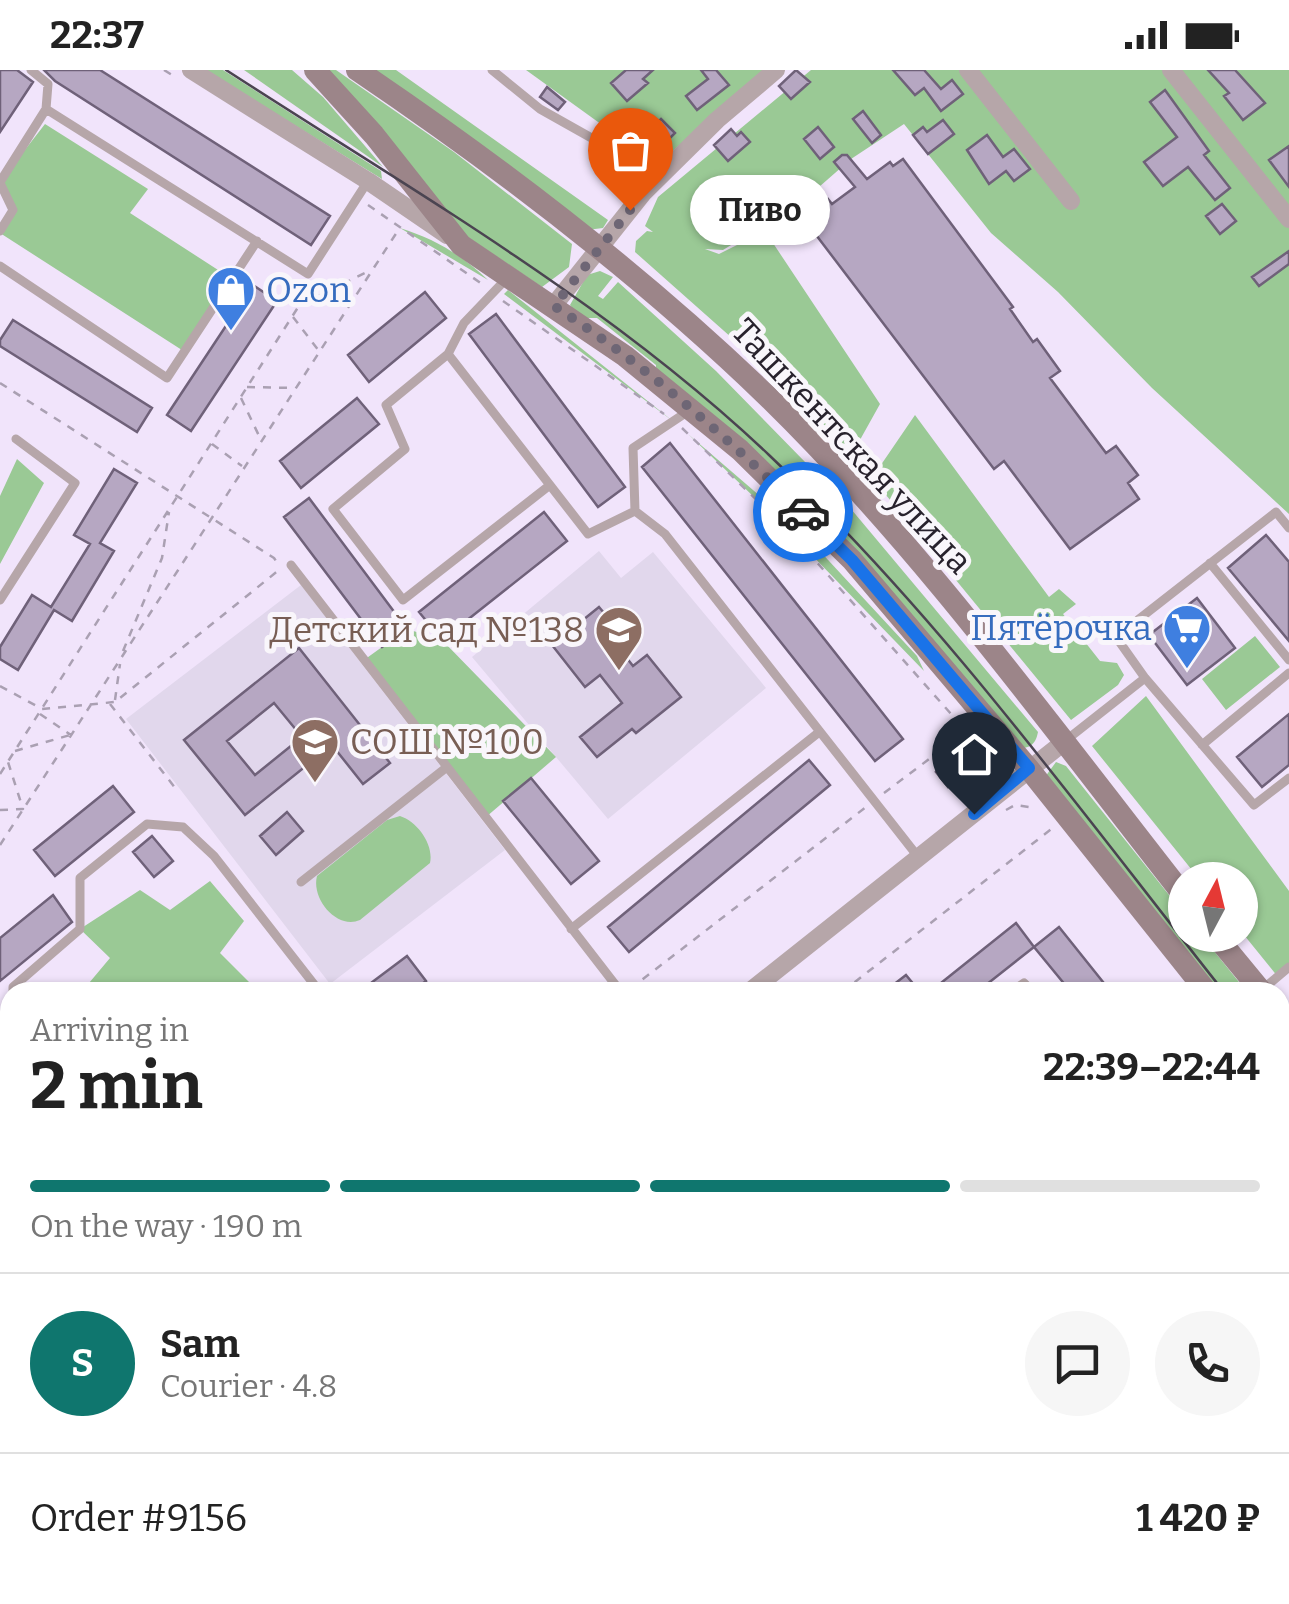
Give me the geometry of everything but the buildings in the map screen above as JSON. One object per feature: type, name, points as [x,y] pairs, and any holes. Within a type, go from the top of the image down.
[{"type":"main road","points":[[315,70],[374,135],[461,245],[501,285],[554,306],[625,356],[682,416],[740,450],[852,560],[987,733],[1029,768],[1199,982]]},
{"type":"main road","name":"Ташкентская улица","points":[[357,70],[600,247],[768,397],[890,527],[1168,875]]},
{"type":"main road","points":[[1229,952],[1253,982]]},
{"type":"street","points":[[554,306],[644,192],[716,120],[776,70]]},
{"type":"street","points":[[968,70],[1070,202]]},
{"type":"street","points":[[1171,70],[1289,219]]},
{"type":"street","points":[[186,75],[461,245]]},
{"type":"street","points":[[761,982],[1064,742]]},
{"type":"lane","points":[[0,231],[14,210],[0,183],[46,109],[48,84],[31,70]]},
{"type":"lane","points":[[492,70],[540,109],[604,145],[644,192]]},
{"type":"lane","points":[[46,109],[308,274],[365,186]]},
{"type":"lane","points":[[0,266],[167,378],[256,242]]},
{"type":"lane","points":[[501,285],[464,323],[448,354],[386,405],[405,449],[333,508],[403,600],[550,486]]},
{"type":"lane","points":[[448,354],[588,534],[636,511]]},
{"type":"lane","points":[[682,416],[633,448],[636,511],[665,534],[919,858]]},
{"type":"lane","points":[[0,600],[75,483],[16,440]]},
{"type":"lane","points":[[1289,528],[1276,512],[1116,638],[1254,805],[1289,778]]},
{"type":"lane","points":[[1210,563],[1289,660]]},
{"type":"lane","points":[[286,567],[615,982]]},
{"type":"lane","points":[[1202,744],[1289,673]]},
{"type":"lane","points":[[1064,742],[1146,678]]},
{"type":"lane","points":[[571,928],[818,732]]},
{"type":"lane","points":[[301,882],[447,767]]},
{"type":"lane","points":[[19,982],[80,929],[80,878],[147,824],[183,827],[214,856],[312,982]]},
{"type":"path","points":[[164,70],[186,75]]},
{"type":"path","points":[[365,186],[363,202],[400,228],[501,285],[682,416],[966,732]]},
{"type":"path","points":[[0,845],[400,228]]},
{"type":"path","points":[[298,306],[372,270]]},
{"type":"path","points":[[0,774],[315,280]]},
{"type":"path","points":[[292,316],[319,351]]},
{"type":"path","points":[[0,383],[286,567],[115,702],[40,711]]},
{"type":"path","points":[[246,387],[296,388]]},
{"type":"path","points":[[240,397],[262,440]]},
{"type":"path","points":[[211,443],[244,468]]},
{"type":"path","points":[[115,702],[120,659],[162,558],[170,508]]},
{"type":"path","points":[[0,686],[71,735]]},
{"type":"path","points":[[109,702],[176,789]]},
{"type":"path","points":[[636,982],[966,732],[987,733],[992,756],[978,790],[1000,814],[1015,804],[1036,808],[1054,828],[855,982]]},
{"type":"path","points":[[16,750],[71,735]]},
{"type":"path","points":[[8,762],[24,809]]},
{"type":"path","points":[[0,810],[24,809]]},
{"type":"shaded area","name":"Детский сад №138","points":[[599,551],[621,578],[653,552],[766,688],[608,819],[472,657]]},
{"type":"shaded area","name":"СОШ №100","points":[[301,585],[505,850],[328,982],[126,719]]},
{"type":"green space","points":[[205,70],[223,70],[381,171],[382,179]]},
{"type":"green space","points":[[244,70],[292,70],[323,97],[383,167]]},
{"type":"green space","points":[[326,70],[336,70],[454,152],[572,244],[569,267],[542,287],[463,234]]},
{"type":"green space","points":[[375,70],[396,70],[608,220],[603,228],[587,230]]},
{"type":"green space","points":[[526,70],[770,70],[659,166]]},
{"type":"green space","points":[[811,70],[1289,70],[1289,514],[1152,388],[1058,292],[991,233],[904,124],[851,159],[803,201],[723,250],[705,249],[719,254],[765,231],[880,404],[851,456],[741,346],[635,252],[636,241],[647,231],[653,232],[645,226],[658,197]]},
{"type":"green space","points":[[45,124],[148,189],[130,213],[232,279],[185,352],[0,233],[13,210],[0,182]]},
{"type":"green space","points":[[400,228],[447,249],[488,280]]},
{"type":"green space","points":[[600,271],[613,277],[598,296],[603,299],[618,282],[716,371],[851,509],[1038,732],[1032,744],[1013,749],[895,603],[656,375],[656,365],[597,318],[579,318],[570,305],[587,275]]},
{"type":"green space","points":[[508,290],[674,422],[504,294]]},
{"type":"green space","points":[[915,415],[1049,597],[1059,589],[1076,604],[1063,614],[1100,661],[1117,663],[1124,675],[1118,685],[1071,720],[872,478]]},
{"type":"green space","points":[[688,434],[804,534],[917,656],[924,671],[776,518]]},
{"type":"green space","points":[[17,459],[44,483],[0,564],[0,496]]},
{"type":"green space","points":[[407,629],[442,640],[556,757],[486,817],[364,660]]},
{"type":"green space","points":[[1255,636],[1280,667],[1226,710],[1202,679]]},
{"type":"green space","points":[[1146,696],[1289,891],[1289,967],[1278,977],[1258,952],[1258,862],[1185,862],[1092,746]]},
{"type":"green space","points":[[959,735],[979,754],[970,782],[942,748]]},
{"type":"green space","points":[[1056,762],[1066,766],[1168,894],[1168,934],[1045,777]]},
{"type":"green space","points":[[400,816],[423,835],[430,849],[430,863],[360,920],[351,922],[335,917],[318,894],[317,876],[387,820]]},
{"type":"green space","points":[[210,881],[244,921],[220,953],[249,982],[90,982],[110,958],[80,929],[140,890],[170,910]]},
{"type":"green space","points":[[1182,952],[1215,952],[1239,982],[1205,982]]},
{"type":"tram line","points":[[226,70],[437,204],[575,298],[707,399],[769,455],[832,517],[950,647],[1216,982]]},
{"type":"way so far","points":[[630,210],[554,306],[625,356],[740,450],[803,512]]},
{"type":"place","name":"Пиво","points":[[630,210]]},
{"type":"place","name":"Ozon","points":[[231,332]]},
{"type":"place","name":"Пятёрочка","points":[[1187,670]]},
{"type":"place","name":"Детский сад №138","points":[[619,672]]},
{"type":"place","name":"СОШ №100","points":[[315,784]]},
{"type":"route","points":[[803,512],[852,560],[1029,768],[974,814]]}]
